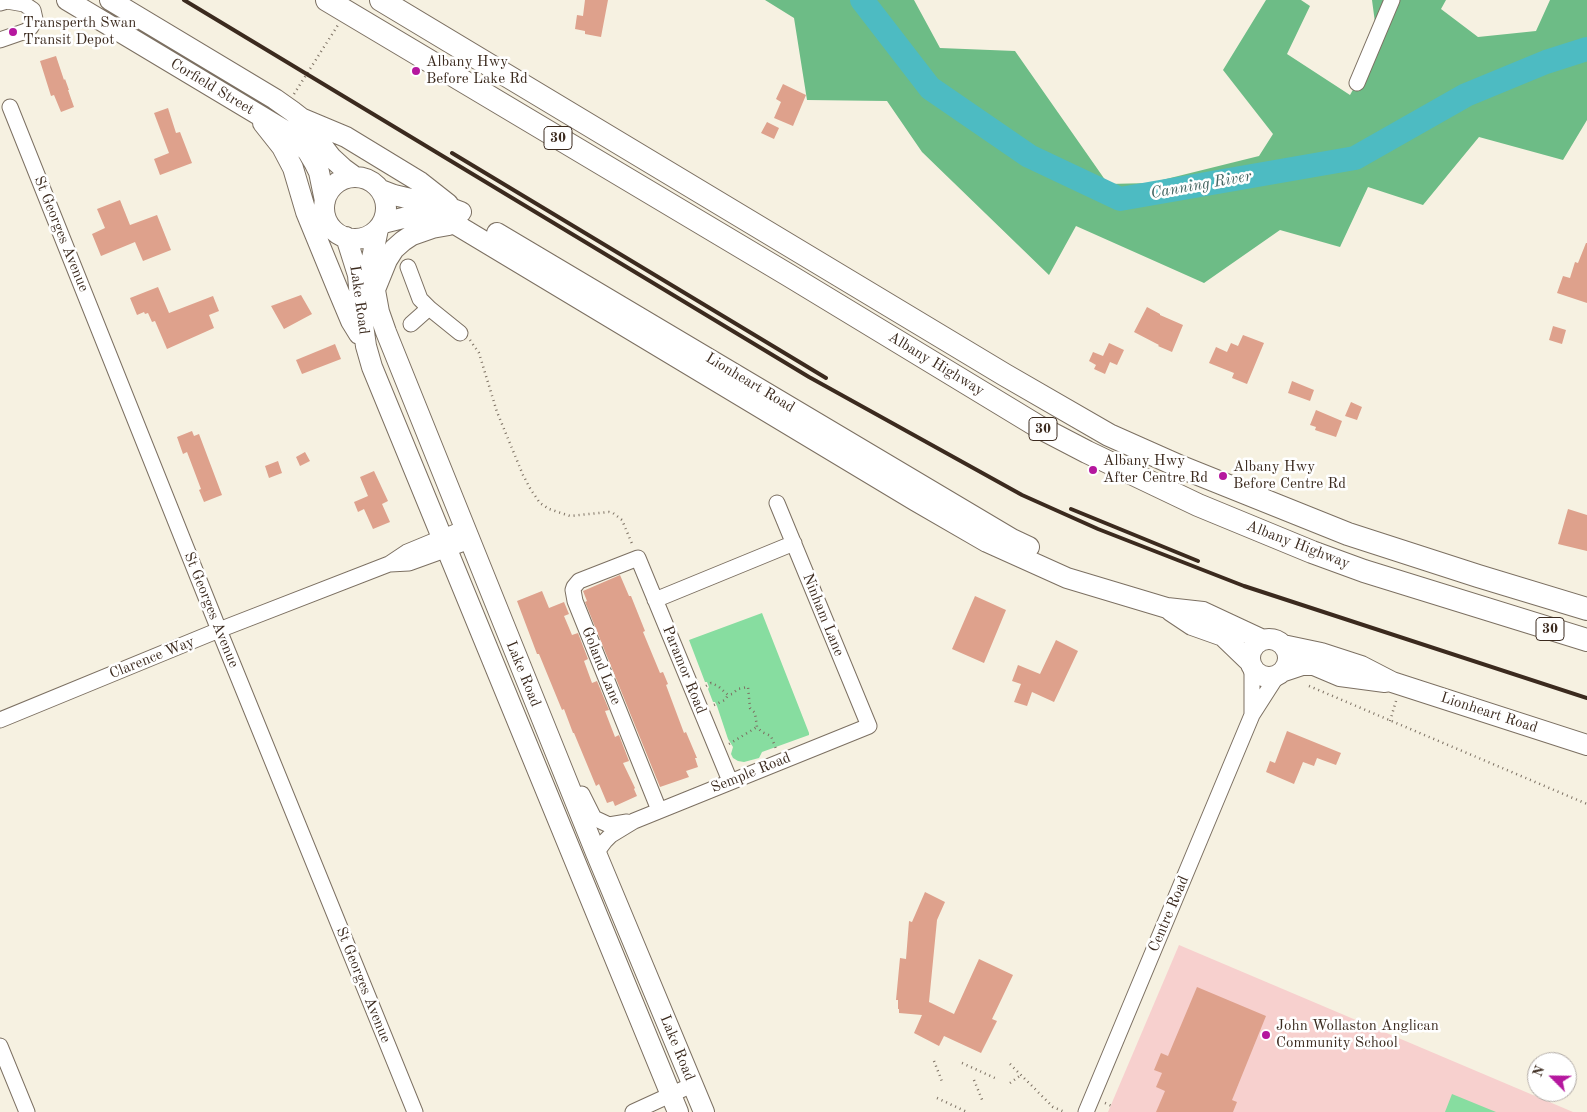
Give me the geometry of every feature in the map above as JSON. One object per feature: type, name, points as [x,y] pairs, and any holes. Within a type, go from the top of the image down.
[{"type":"highway","name":"Albany Highway","points":[[327,0],[1039,427],[1086,452],[1198,504],[1312,552],[1364,571],[1587,640]]},
{"type":"highway","name":"Albany Highway","points":[[381,0],[1005,375],[1109,435],[1181,467],[1321,524],[1451,568],[1587,609]]},
{"type":"highway","points":[[790,276],[802,252]]},
{"type":"highway","points":[[1312,552],[1321,524]]},
{"type":"main road","name":"Corfield Street","points":[[66,0],[289,133],[308,152],[319,172],[325,201]]},
{"type":"main road","name":"Corfield Street","points":[[110,0],[275,99],[301,118],[331,157],[344,169],[356,176]]},
{"type":"main road","points":[[256,114],[282,147],[294,168],[306,212],[334,282],[351,321],[366,346]]},
{"type":"main road","points":[[301,118],[346,137],[420,182],[454,216],[403,240],[387,260],[374,291]]},
{"type":"main road","points":[[356,176],[365,178],[374,182],[381,190],[385,198],[386,215],[380,226],[371,234],[363,238],[354,239],[338,233],[331,227],[326,219],[325,201],[328,192],[347,178],[356,176]]},
{"type":"main road","name":"Lionheart Road","points":[[381,190],[454,216],[916,501],[987,542],[1067,578],[1167,608],[1203,612],[1263,640]]},
{"type":"main road","name":"Lionheart Road","points":[[380,226],[406,217],[423,216],[440,219],[454,216]]},
{"type":"main road","name":"Lake Road","points":[[380,226],[372,258],[372,274],[374,291],[386,332],[596,853],[698,1099]]},
{"type":"main road","name":"Lake Road","points":[[346,237],[358,275],[360,311],[372,368],[676,1107]]},
{"type":"main road","name":"Lionheart Road","points":[[1167,608],[1192,625],[1223,636],[1251,664]]},
{"type":"main road","points":[[1263,640],[1274,640],[1283,645],[1288,655],[1287,666],[1281,673],[1266,678],[1255,672],[1250,656],[1254,646],[1263,640]]},
{"type":"main road","name":"Lionheart Road","points":[[1283,645],[1321,653],[1361,666],[1396,684],[1587,744]]},
{"type":"main road","name":"Lionheart Road","points":[[1281,673],[1302,665],[1314,666],[1340,676],[1396,684]]},
{"type":"street","points":[[1357,83],[1392,0]]},
{"type":"street","points":[[0,3],[7,1],[24,4],[33,10],[35,19],[31,27],[26,31],[0,40]]},
{"type":"street","name":"St Georges Avenue","points":[[10,107],[219,630],[415,1112]]},
{"type":"street","points":[[408,267],[420,299],[460,333]]},
{"type":"street","points":[[411,324],[429,308]]},
{"type":"street","name":"Ninham Lane","points":[[777,503],[868,726]]},
{"type":"street","name":"Clarence Way","points":[[0,720],[219,630],[389,564],[409,563],[467,535]]},
{"type":"street","points":[[655,600],[794,543]]},
{"type":"street","name":"Paramor Road","points":[[638,558],[730,781]]},
{"type":"street","name":"Goland Lane","points":[[638,558],[579,581],[574,587],[573,596],[659,810]]},
{"type":"street","name":"Centre Road","points":[[1251,664],[1252,715]]},
{"type":"street","name":"Centre Road","points":[[1086,1112],[1252,715],[1281,673]]},
{"type":"street","name":"Semple Road","points":[[541,717],[556,729],[584,799],[594,818],[609,825],[634,821]]},
{"type":"street","name":"Semple Road","points":[[596,853],[611,835],[634,821],[868,726]]},
{"type":"street","points":[[0,1046],[27,1112]]},
{"type":"street","points":[[633,1112],[676,1107],[698,1099]]},
{"type":"path","points":[[293,95],[340,23]]},
{"type":"path","points":[[460,333],[473,342],[479,353],[497,412],[523,474],[540,503],[549,509],[570,516],[613,513],[622,520],[638,558]]},
{"type":"path","points":[[706,686],[711,683],[728,694]]},
{"type":"path","points":[[1390,721],[1396,684]]},
{"type":"path","points":[[1310,686],[1587,804]]},
{"type":"path","points":[[728,694],[748,687],[750,708],[755,713],[757,727],[762,732],[771,736],[776,749]]},
{"type":"path","points":[[712,706],[725,700],[728,694]]},
{"type":"path","points":[[729,744],[757,727]]},
{"type":"path","points":[[934,1061],[943,1084]]},
{"type":"path","points":[[962,1063],[997,1079]]},
{"type":"path","points":[[1010,1064],[1053,1107],[1065,1112]]},
{"type":"path","points":[[1010,1083],[1021,1075]]},
{"type":"path","points":[[974,1080],[983,1102]]},
{"type":"path","points":[[937,1098],[967,1112]]},
{"type":"path","points":[[1105,1103],[1114,1107]]},
{"type":"shaded area","name":"John Wollaston Anglican Community School","points":[[1179,945],[1527,1093],[1527,1102],[1549,1102],[1573,1112],[1108,1112]]},
{"type":"green space","points":[[765,0],[914,0],[940,48],[1015,51],[1108,184],[1150,183],[1259,156],[1273,134],[1223,70],[1266,0],[1301,0],[1310,6],[1287,54],[1350,95],[1378,45],[1372,0],[1446,0],[1441,9],[1478,37],[1536,31],[1550,0],[1587,0],[1587,120],[1563,160],[1479,137],[1423,205],[1368,187],[1340,247],[1280,230],[1204,283],[1076,226],[1049,275],[922,152],[887,101],[807,100],[794,18]]},
{"type":"green space","points":[[762,613],[809,735],[762,752],[759,758],[744,762],[733,758],[731,754],[733,747],[728,739],[717,706],[713,702],[709,687],[707,682],[705,682],[689,640]]},
{"type":"green space","points":[[1452,1094],[1496,1112],[1445,1112]]},
{"type":"building","points":[[585,0],[608,0],[601,37],[585,34],[585,31],[575,29],[577,15],[583,16]]},
{"type":"building","points":[[56,56],[74,107],[61,112],[54,95],[51,96],[40,61]]},
{"type":"building","points":[[783,84],[806,95],[793,126],[774,118],[781,102],[776,99]]},
{"type":"building","points":[[168,108],[176,133],[180,132],[192,163],[160,175],[154,159],[169,153],[154,113]]},
{"type":"building","points":[[767,122],[779,128],[774,139],[761,133]]},
{"type":"building","points":[[120,200],[130,225],[157,215],[171,250],[143,261],[135,242],[101,256],[92,234],[105,228],[97,209]]},
{"type":"building","points":[[1586,243],[1587,303],[1557,293],[1563,276],[1570,278],[1575,262],[1578,263]]},
{"type":"building","points":[[158,287],[169,313],[213,296],[219,311],[209,315],[214,328],[167,349],[155,321],[152,322],[148,313],[145,314],[144,312],[137,315],[130,298]]},
{"type":"building","points":[[301,295],[312,314],[284,329],[271,306]]},
{"type":"building","points":[[1147,307],[1183,325],[1172,352],[1134,332]]},
{"type":"building","points":[[1553,326],[1566,330],[1562,344],[1549,340]]},
{"type":"building","points":[[1243,335],[1264,343],[1247,384],[1232,378],[1234,373],[1209,363],[1216,347],[1227,352],[1231,343],[1238,346]]},
{"type":"building","points":[[1109,343],[1124,350],[1117,365],[1110,362],[1105,374],[1094,369],[1096,365],[1089,361],[1093,352],[1103,356]]},
{"type":"building","points":[[335,344],[341,359],[302,374],[296,360]]},
{"type":"building","points":[[1292,381],[1314,390],[1310,401],[1288,393]]},
{"type":"building","points":[[1351,402],[1362,407],[1357,420],[1345,416]]},
{"type":"building","points":[[1316,410],[1342,421],[1336,437],[1315,430],[1316,427],[1310,425]]},
{"type":"building","points":[[192,431],[194,436],[199,434],[222,495],[204,502],[187,452],[183,454],[177,437]]},
{"type":"building","points":[[305,452],[310,461],[300,466],[296,457]]},
{"type":"building","points":[[278,461],[282,473],[269,478],[265,466]]},
{"type":"building","points":[[374,471],[388,501],[382,504],[390,522],[373,529],[364,509],[358,512],[354,502],[368,496],[360,477]]},
{"type":"building","points":[[1568,509],[1587,515],[1587,551],[1558,544]]},
{"type":"building","points":[[620,575],[629,596],[631,596],[660,673],[663,672],[668,684],[666,685],[684,733],[686,732],[697,758],[695,758],[698,767],[686,771],[689,777],[660,787],[585,602],[587,601],[583,591]]},
{"type":"building","points":[[542,591],[549,608],[564,602],[569,614],[564,616],[572,635],[578,633],[588,659],[584,661],[592,683],[597,681],[609,710],[605,711],[615,737],[619,735],[629,761],[623,763],[637,796],[615,806],[613,801],[607,803],[599,784],[596,786],[564,709],[562,710],[539,654],[537,654],[517,601]]},
{"type":"building","points":[[975,596],[1006,610],[984,663],[952,649]]},
{"type":"building","points":[[1056,640],[1078,651],[1054,702],[1032,692],[1027,706],[1014,702],[1021,684],[1012,681],[1018,665],[1040,674]]},
{"type":"building","points":[[1287,731],[1341,753],[1336,765],[1317,758],[1314,766],[1303,762],[1294,784],[1266,772],[1270,761],[1275,763]]},
{"type":"building","points":[[925,892],[945,902],[937,920],[929,1002],[954,1014],[979,959],[1013,975],[992,1019],[997,1021],[981,1053],[944,1036],[939,1046],[914,1033],[922,1015],[899,1013],[898,1000],[896,1000],[900,958],[906,959],[909,921],[912,922]]},
{"type":"building","points":[[1197,987],[1266,1016],[1232,1100],[1237,1102],[1233,1112],[1156,1112],[1165,1091],[1156,1087],[1162,1073],[1154,1070],[1161,1053],[1168,1056]]},
{"type":"waterway","name":"Canning River","points":[[862,0],[930,88],[1029,156],[1120,199],[1355,158],[1466,95],[1546,62],[1587,49]]},
{"type":"railway","points":[[184,0],[809,377],[1022,495],[1098,529],[1244,586],[1587,698]]},
{"type":"railway","points":[[452,153],[826,378]]},
{"type":"railway","points":[[1071,509],[1198,561]]},
{"type":"place","name":"Transperth Swan Transit Depot","points":[[13,32]]},
{"type":"place","name":"Albany Hwy Before Lake Rd","points":[[416,71]]},
{"type":"place","name":"Albany Hwy After Centre Rd","points":[[1093,470]]},
{"type":"place","name":"Albany Hwy Before Centre Rd","points":[[1223,476]]},
{"type":"place","name":"John Wollaston Anglican Community School","points":[[1266,1035]]}]
